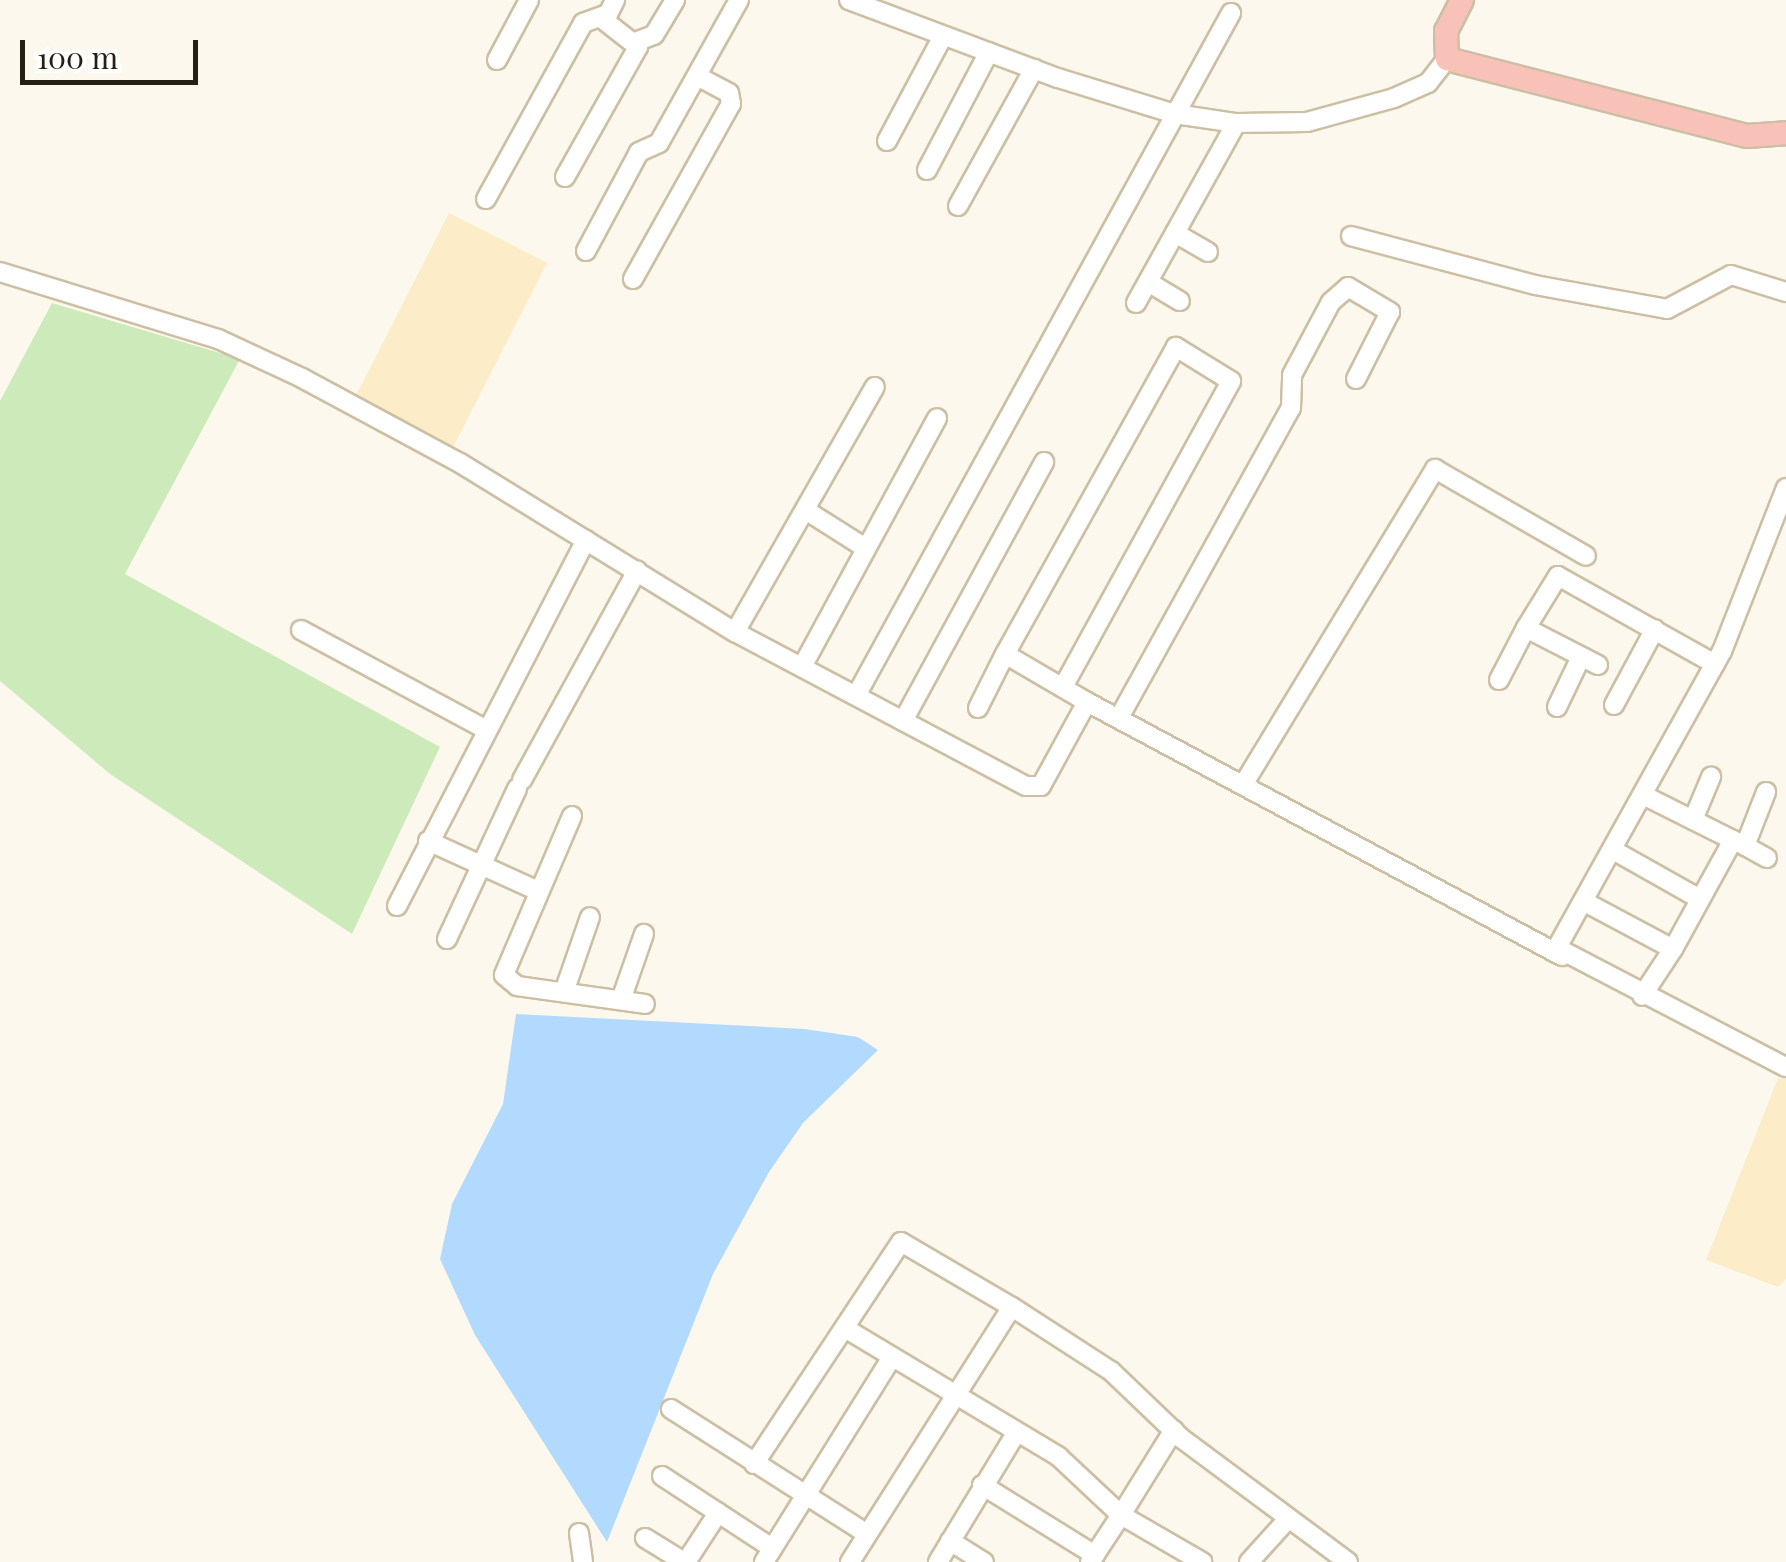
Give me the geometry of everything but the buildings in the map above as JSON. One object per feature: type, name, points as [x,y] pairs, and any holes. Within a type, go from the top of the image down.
[{"type":"main road","points":[[1462,0],[1446,31],[1447,59],[1747,136],[1786,133]]},
{"type":"street","points":[[497,60],[529,0]]},
{"type":"street","points":[[486,199],[583,23],[601,18],[616,0]]},
{"type":"street","points":[[565,177],[638,41],[654,35],[675,0]]},
{"type":"street","points":[[586,251],[639,152],[659,143],[739,0]]},
{"type":"street","points":[[849,0],[1034,70],[1174,114],[1236,123],[1307,122],[1394,98],[1428,83],[1447,59]]},
{"type":"street","points":[[857,694],[1232,13]]},
{"type":"street","points":[[601,18],[638,41]]},
{"type":"street","points":[[886,141],[943,36]]},
{"type":"street","points":[[927,170],[988,52]]},
{"type":"street","points":[[958,206],[1034,70]]},
{"type":"street","points":[[633,279],[732,104],[729,93],[697,76]]},
{"type":"street","points":[[1136,303],[1236,123]]},
{"type":"street","points":[[1175,233],[1208,252]]},
{"type":"street","points":[[1351,236],[1535,285],[1667,308],[1731,275],[1786,292]]},
{"type":"street","points":[[0,272],[218,339],[460,463],[734,632],[1026,786],[1041,786],[1087,702]]},
{"type":"street","points":[[1148,282],[1180,301]]},
{"type":"street","points":[[1120,716],[1291,408],[1292,375],[1331,302],[1348,287],[1390,312],[1356,380]]},
{"type":"street","points":[[978,708],[1174,348],[1230,376],[1062,687]]},
{"type":"street","points":[[734,632],[875,387]]},
{"type":"street","points":[[802,666],[937,418]]},
{"type":"street","points":[[903,721],[1044,462]]},
{"type":"street","points":[[1243,785],[1424,477],[1435,469],[1580,552],[1558,576],[1499,680]]},
{"type":"street","points":[[1562,956],[1562,934],[1715,664],[1786,488]]},
{"type":"street","points":[[807,511],[864,547]]},
{"type":"street","points":[[397,906],[483,728],[586,540]]},
{"type":"street","points":[[447,939],[519,784],[637,571]]},
{"type":"street","points":[[1558,576],[1715,664]]},
{"type":"street","points":[[1526,628],[1590,661],[1557,706]]},
{"type":"street","points":[[1614,705],[1655,629]]},
{"type":"street","points":[[302,630],[483,728]]},
{"type":"street","points":[[1006,654],[1087,702],[1120,716],[1562,956],[1786,1067]]},
{"type":"street","points":[[1693,820],[1711,777]]},
{"type":"street","points":[[1642,996],[1739,843],[1766,792]]},
{"type":"street","points":[[1643,795],[1767,858]]},
{"type":"street","points":[[572,816],[504,975],[517,986],[646,1004]]},
{"type":"street","points":[[428,841],[538,891]]},
{"type":"street","points":[[1613,850],[1700,899]]},
{"type":"street","points":[[1583,901],[1673,948]]},
{"type":"street","points":[[564,992],[590,917]]},
{"type":"street","points":[[621,1000],[644,934]]},
{"type":"street","points":[[754,1464],[848,1330],[901,1242],[1111,1371],[1174,1430],[1348,1562]]},
{"type":"street","points":[[850,1562],[1012,1307]]},
{"type":"street","points":[[848,1330],[1081,1472],[1121,1515],[1179,1556],[1202,1562]]},
{"type":"street","points":[[662,1476],[718,1513],[768,1555],[892,1357]]},
{"type":"street","points":[[671,1408],[867,1534]]},
{"type":"street","points":[[982,1486],[1093,1558],[1174,1430]]},
{"type":"street","points":[[938,1562],[1016,1432]]},
{"type":"street","points":[[645,1538],[686,1562],[718,1513]]},
{"type":"street","points":[[1248,1562],[1288,1519]]},
{"type":"street","points":[[579,1533],[584,1562]]},
{"type":"street","points":[[950,1541],[984,1562]]},
{"type":"shaded area","points":[[449,213],[547,263],[453,448],[355,398]]},
{"type":"shaded area","points":[[1778,1078],[1786,1079],[1786,1279],[1778,1287],[1706,1260]]},
{"type":"green space","points":[[52,303],[240,359],[125,574],[440,747],[352,934],[110,774],[0,681],[0,401]]},
{"type":"water","points":[[516,1014],[805,1029],[858,1037],[878,1050],[803,1123],[769,1172],[713,1274],[607,1542],[475,1335],[440,1259],[452,1204],[503,1104]]}]
